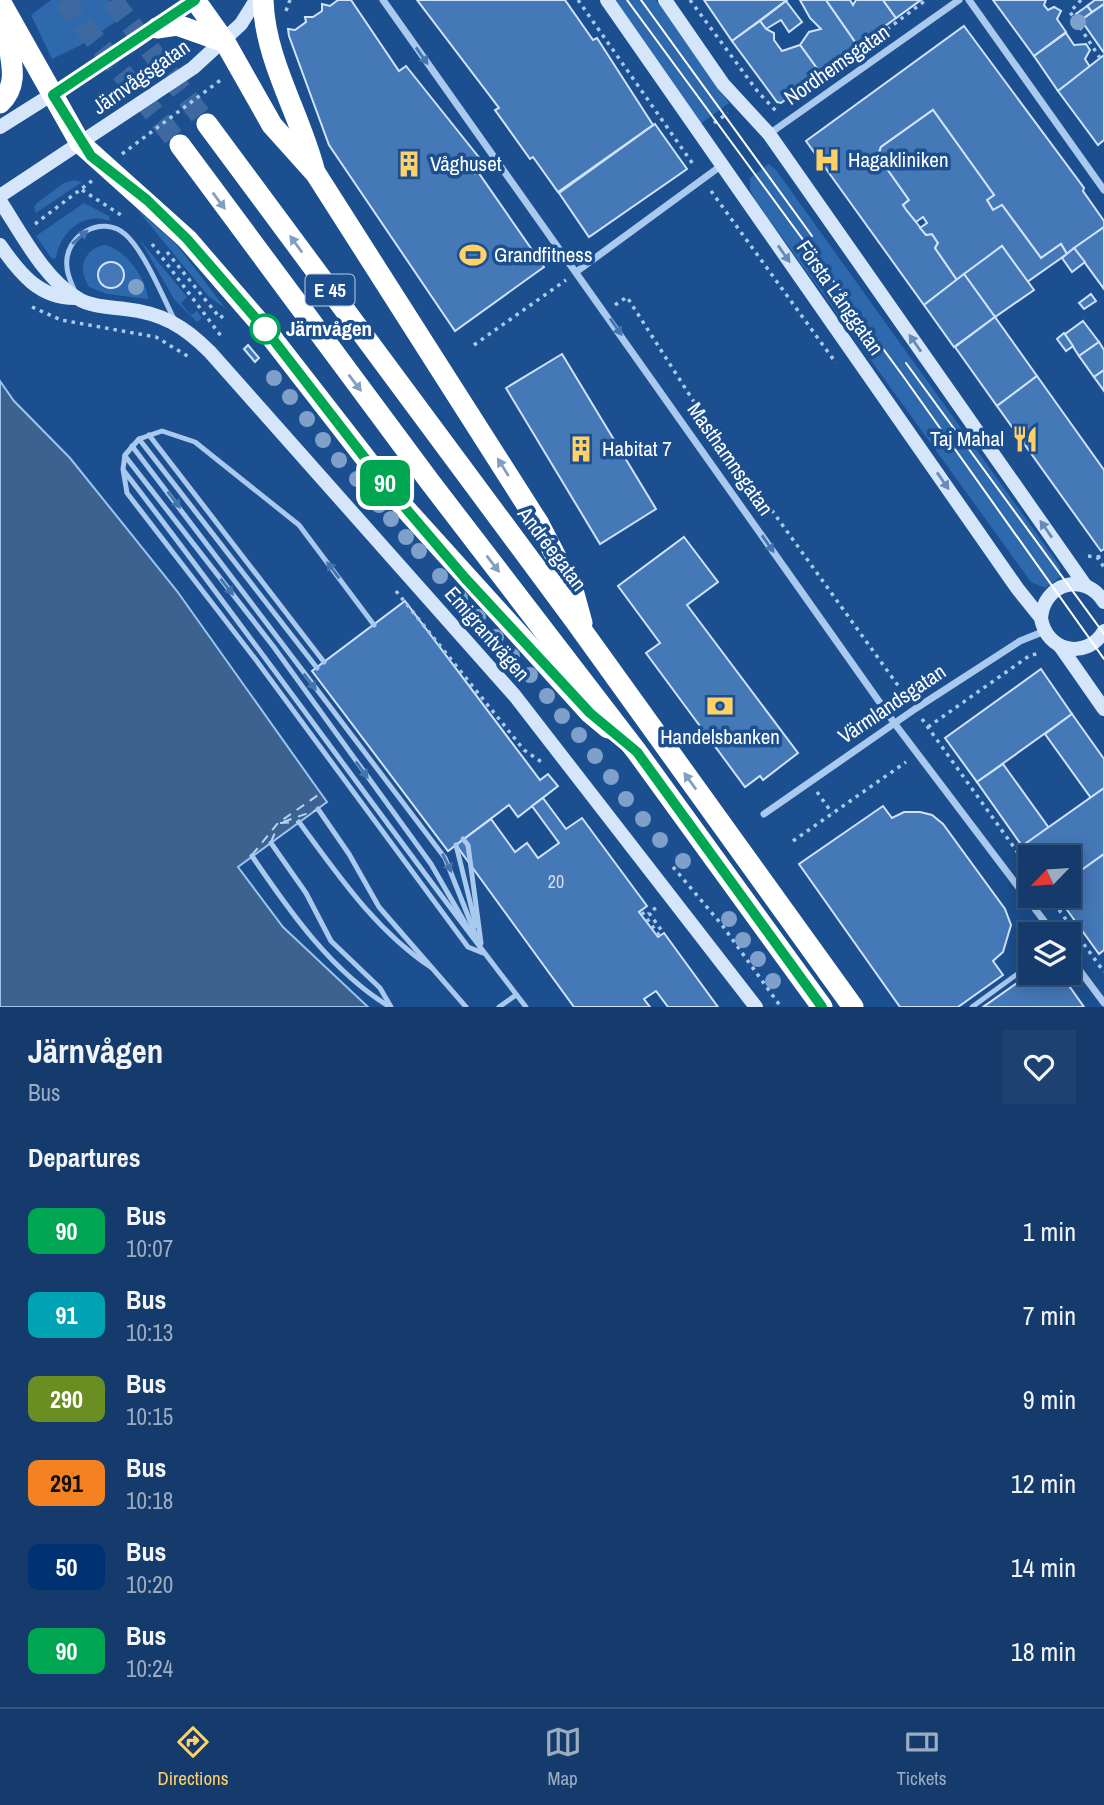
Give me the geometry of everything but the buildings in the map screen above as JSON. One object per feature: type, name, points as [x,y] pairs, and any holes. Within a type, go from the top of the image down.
[{"type":"highway","points":[[195,0],[225,42],[272,125],[316,174],[539,524],[573,590],[586,636]]},
{"type":"highway","points":[[263,0],[268,38],[306,137],[316,174]]},
{"type":"highway","points":[[5,9],[98,176],[147,200],[187,239],[265,329],[377,474],[465,578],[590,713],[637,752]]},
{"type":"highway","points":[[5,9],[12,80],[5,113]]},
{"type":"highway","points":[[157,28],[177,25],[225,42]]},
{"type":"highway","name":"Andréegatan","points":[[207,124],[586,636],[853,1007]]},
{"type":"highway","name":"E 45","points":[[180,145],[430,482],[637,752],[822,1007]]},
{"type":"street","name":"Järnvågsgatan","points":[[0,127],[5,113],[53,95],[157,28],[195,0]]},
{"type":"street","name":"Järnvågsgatan","points":[[0,199],[148,100],[225,42],[242,24],[256,0]]},
{"type":"street","name":"Masthamnsgatan","points":[[383,0],[895,724],[1045,922]]},
{"type":"street","name":"Första Långgatan","points":[[607,0],[1104,709]]},
{"type":"street","name":"Första Långgatan","points":[[665,0],[723,84],[769,134],[1085,585],[1103,597]]},
{"type":"street","name":"Nordhemsgatan","points":[[769,134],[959,0]]},
{"type":"street","points":[[970,0],[1104,190]]},
{"type":"street","points":[[576,272],[722,165]]},
{"type":"street","name":"Emigrantvägen","points":[[0,199],[50,274],[77,298],[89,303],[153,313],[175,322],[210,352],[514,696],[757,1007]]},
{"type":"street","name":"Emigrantvägen","points":[[0,245],[16,267],[42,292],[58,299],[77,298]]},
{"type":"street","points":[[1043,624],[1044,603],[1054,591],[1068,584],[1085,585]]},
{"type":"street","name":"Värmlandsgatan","points":[[764,814],[1043,624]]},
{"type":"street","points":[[1060,646],[1082,649],[1093,644],[1104,631]]},
{"type":"street","points":[[1081,972],[1104,1003]]},
{"type":"lane","points":[[77,298],[66,266],[70,246],[85,231],[95,226],[108,226],[127,236],[135,247],[175,322]]},
{"type":"lane","points":[[374,625],[299,525],[195,442],[163,431],[139,439],[125,455],[122,468],[127,493],[256,660],[468,947],[483,953]]},
{"type":"lane","points":[[149,435],[324,662]]},
{"type":"lane","points":[[139,439],[317,668]]},
{"type":"lane","points":[[132,446],[446,858],[483,953]]},
{"type":"lane","points":[[125,455],[273,646],[431,864],[483,953]]},
{"type":"lane","points":[[122,468],[262,650],[483,953],[526,1007]]},
{"type":"lane","points":[[318,809],[349,853],[379,907],[466,1007]]},
{"type":"lane","points":[[299,822],[357,901],[415,957],[437,971]]},
{"type":"lane","points":[[463,839],[468,845],[483,953]]},
{"type":"lane","points":[[271,843],[306,893],[331,941],[380,988],[391,1007]]},
{"type":"lane","points":[[456,845],[483,953]]},
{"type":"lane","points":[[251,856],[293,916],[364,992],[391,1007]]},
{"type":"lane","points":[[972,1007],[1018,973]]},
{"type":"lane","points":[[499,1007],[516,995]]},
{"type":"path","points":[[268,38],[280,28],[290,0]]},
{"type":"path","points":[[1081,0],[1070,12],[1100,58]]},
{"type":"path","points":[[21,234],[202,96],[238,64]]},
{"type":"path","points":[[681,146],[758,92]]},
{"type":"path","points":[[98,176],[99,190]]},
{"type":"path","points":[[155,238],[220,318]]},
{"type":"path","points":[[474,345],[576,272]]},
{"type":"path","points":[[605,312],[627,297],[696,405],[1018,853]]},
{"type":"path","points":[[1097,557],[1104,556]]},
{"type":"path","points":[[390,584],[524,751],[549,767]]},
{"type":"path","points":[[928,727],[1029,656],[1044,652]]},
{"type":"path","points":[[793,841],[937,740]]},
{"type":"path","points":[[809,781],[832,813]]},
{"type":"path","points":[[642,912],[658,934],[662,931],[649,913],[656,907],[648,897]]},
{"type":"path","points":[[1058,908],[1104,972]]},
{"type":"shaded area","points":[[51,0],[109,0],[127,14],[83,44],[52,59],[31,15]]},
{"type":"shaded area","points":[[613,0],[656,0],[729,103],[699,125]]},
{"type":"shaded area","points":[[769,164],[776,170],[1060,567],[1060,577],[1045,588],[1031,582],[755,200],[750,189],[750,178]]},
{"type":"shaded area","points":[[74,180],[82,182],[36,213],[34,207],[37,203],[64,183]]},
{"type":"shaded area","points":[[84,203],[109,216],[110,221],[91,219],[75,226],[62,240],[56,258],[52,259],[36,236]]},
{"type":"shaded area","points":[[136,208],[177,245],[225,308],[209,297]]},
{"type":"shaded area","points":[[140,240],[187,297],[181,303],[191,315],[197,311],[202,318],[197,322],[174,299]]},
{"type":"shaded area","points":[[104,245],[112,247],[133,265],[143,282],[148,299],[107,294],[89,287],[84,274],[84,262],[91,251]]},
{"type":"shaded area","points":[[0,381],[14,401],[70,458],[177,591],[327,802],[238,867],[283,927],[368,1007],[0,1007]]},
{"type":"ferry route","points":[[252,855],[278,823],[321,793]]},
{"type":"ferry route","points":[[283,822],[317,810]]},
{"type":"ferry route","points":[[280,823],[298,822]]},
{"type":"ferry route","points":[[271,842],[277,828]]},
{"type":"tunnel","points":[[63,0],[180,145]]},
{"type":"tunnel","points":[[112,0],[207,124]]},
{"type":"tram line","points":[[627,0],[903,376],[1104,659]]},
{"type":"tram line","points":[[641,0],[812,236]]},
{"type":"tram line","points":[[906,363],[1104,634]]},
{"type":"bus line","name":"90","points":[[195,0],[157,28],[53,95],[80,143],[91,156],[147,200],[187,239],[265,329],[401,504],[465,578],[590,713],[637,752],[822,1007]]},
{"type":"place","name":"Hagakliniken","points":[[827,160]]},
{"type":"place","name":"Våghuset","points":[[409,164]]},
{"type":"place","name":"Grandfitness","points":[[473,255]]},
{"type":"place","name":"Järnvågen","points":[[265,329]]},
{"type":"place","name":"Taj Mahal","points":[[1025,439]]},
{"type":"place","name":"Habitat 7","points":[[581,449]]},
{"type":"place","name":"Handelsbanken","points":[[720,706]]}]
